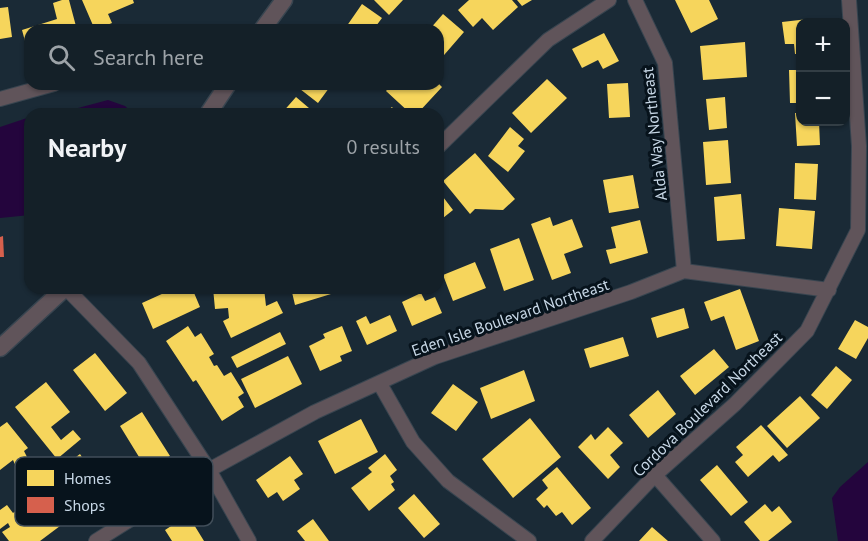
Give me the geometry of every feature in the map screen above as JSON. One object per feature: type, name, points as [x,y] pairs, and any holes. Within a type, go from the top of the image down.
[{"type":"street","points":[[266,24],[284,0]]},
{"type":"street","points":[[444,141],[549,40],[609,0]]},
{"type":"street","name":"Alda Way Northeast","points":[[635,0],[665,63],[684,271]]},
{"type":"street","name":"Cordova Boulevard Northeast","points":[[592,541],[655,475],[735,404],[807,331],[858,230],[864,147],[849,0]]},
{"type":"street","points":[[0,99],[32,90]]},
{"type":"street","points":[[212,108],[224,90]]},
{"type":"street","name":"Eden Isle Boulevard Northeast","points":[[213,467],[315,412],[435,357],[631,292],[684,271],[829,290]]},
{"type":"street","points":[[0,348],[59,294]]},
{"type":"street","points":[[72,294],[140,363],[200,457]]},
{"type":"street","points":[[380,384],[413,442],[448,481],[529,541]]},
{"type":"street","points":[[655,475],[713,541]]},
{"type":"street","points":[[213,479],[249,541]]},
{"type":"street","name":"Eden Isle Boulevard Northeast","points":[[96,541],[120,526]]},
{"type":"shaded area","points":[[108,100],[127,108],[78,108]]},
{"type":"shaded area","points":[[24,119],[24,216],[0,218],[0,127]]},
{"type":"shaded area","points":[[868,462],[868,541],[838,541],[832,498],[840,487]]},
{"type":"building: Homes","points":[[69,0],[75,24],[41,24],[57,19],[53,3]]},
{"type":"building: Homes","points":[[82,0],[133,0],[134,3],[108,14],[112,23],[92,24]]},
{"type":"building: Homes","points":[[374,0],[403,0],[389,15]]},
{"type":"building: Homes","points":[[469,0],[512,0],[518,7],[493,30],[482,18],[473,27],[458,10]]},
{"type":"building: Homes","points":[[517,0],[532,0],[522,6]]},
{"type":"building: Homes","points":[[675,0],[709,0],[718,19],[691,33]]},
{"type":"building: Homes","points":[[362,4],[382,18],[378,24],[348,24]]},
{"type":"building: Homes","points":[[8,7],[12,37],[0,39],[0,8]]},
{"type":"building: Homes","points":[[443,14],[464,32],[444,55],[444,24],[434,24]]},
{"type":"building: Homes","points":[[796,20],[796,54],[794,44],[785,44],[782,22]]},
{"type":"building: Homes","points":[[604,33],[619,61],[603,69],[598,60],[582,68],[572,49]]},
{"type":"building: Homes","points":[[745,42],[747,77],[703,80],[700,46]]},
{"type":"building: Homes","points":[[789,70],[796,70],[796,103],[790,103]]},
{"type":"building: Homes","points":[[547,79],[567,98],[531,133],[512,113]]},
{"type":"building: Homes","points":[[628,83],[630,117],[609,118],[607,84]]},
{"type":"building: Homes","points":[[301,90],[328,90],[318,103]]},
{"type":"building: Homes","points":[[439,90],[423,108],[404,108],[386,91]]},
{"type":"building: Homes","points":[[296,97],[309,108],[286,108]]},
{"type":"building: Homes","points":[[725,97],[727,128],[709,130],[706,99]]},
{"type":"building: Homes","points":[[795,113],[796,126],[819,126],[820,145],[797,146]]},
{"type":"building: Homes","points":[[510,127],[524,139],[518,146],[525,151],[508,172],[488,156]]},
{"type":"building: Homes","points":[[728,140],[731,183],[706,185],[703,142]]},
{"type":"building: Homes","points":[[475,153],[515,199],[503,210],[475,209],[470,214],[444,180]]},
{"type":"building: Homes","points":[[795,163],[818,164],[816,200],[794,199]]},
{"type":"building: Homes","points":[[633,175],[639,208],[609,213],[603,180]]},
{"type":"building: Homes","points":[[741,194],[745,239],[717,241],[714,197]]},
{"type":"building: Homes","points":[[444,198],[453,210],[444,217]]},
{"type":"building: Homes","points":[[779,208],[815,211],[812,249],[776,246]]},
{"type":"building: Homes","points":[[550,217],[553,226],[572,219],[583,247],[564,254],[571,273],[552,280],[531,224]]},
{"type":"building: Homes","points":[[640,220],[648,253],[610,264],[606,250],[616,248],[611,227]]},
{"type":"building: Homes","points":[[519,238],[534,280],[504,291],[490,249]]},
{"type":"building: Homes","points":[[475,262],[486,288],[453,301],[444,275]]},
{"type":"building: Homes","points":[[740,289],[759,341],[736,350],[724,316],[711,321],[704,302]]},
{"type":"building: Homes","points":[[162,294],[195,294],[200,307],[153,329],[142,303]]},
{"type":"building: Homes","points":[[214,294],[265,294],[266,306],[277,301],[283,313],[231,338],[223,321],[229,318],[228,308],[215,309]]},
{"type":"building: Homes","points":[[292,294],[331,294],[295,305]]},
{"type":"building: Homes","points":[[419,294],[422,294],[425,301],[435,297],[442,313],[412,326],[402,302]]},
{"type":"building: Homes","points":[[684,308],[689,328],[657,338],[651,318]]},
{"type":"building: Homes","points":[[390,315],[397,331],[367,345],[356,321],[366,316],[370,324]]},
{"type":"building: Homes","points":[[855,320],[868,327],[868,338],[856,359],[838,349]]},
{"type":"building: Homes","points":[[188,326],[195,337],[201,333],[214,354],[209,357],[214,366],[217,365],[224,376],[231,372],[244,393],[238,397],[244,407],[222,421],[196,380],[193,382],[166,341]]},
{"type":"building: Homes","points":[[342,326],[352,351],[340,356],[342,361],[320,371],[309,346],[325,338],[323,334]]},
{"type":"building: Homes","points":[[280,332],[286,344],[237,368],[231,357]]},
{"type":"building: Homes","points":[[623,337],[629,356],[590,368],[584,349]]},
{"type":"building: Homes","points":[[714,349],[729,367],[695,395],[680,376]]},
{"type":"building: Homes","points":[[95,353],[127,393],[105,411],[73,370]]},
{"type":"building: Homes","points":[[288,356],[302,384],[255,408],[241,379]]},
{"type":"building: Homes","points":[[836,366],[852,380],[827,409],[811,395]]},
{"type":"building: Homes","points":[[524,370],[535,401],[491,419],[480,388]]},
{"type":"building: Homes","points":[[46,382],[70,412],[51,427],[61,440],[73,430],[81,439],[59,457],[55,457],[15,407]]},
{"type":"building: Homes","points":[[453,384],[478,402],[456,431],[431,413]]},
{"type":"building: Homes","points":[[658,390],[676,414],[648,438],[629,415]]},
{"type":"building: Homes","points":[[800,396],[820,418],[787,448],[767,426]]},
{"type":"building: Homes","points":[[142,412],[170,456],[139,457],[120,426]]},
{"type":"building: Homes","points":[[530,418],[561,457],[513,498],[482,459]]},
{"type":"building: Homes","points":[[361,419],[378,452],[335,474],[318,441]]},
{"type":"building: Homes","points":[[7,422],[28,448],[24,451],[27,457],[15,457],[15,464],[13,460],[0,470],[0,427]]},
{"type":"building: Homes","points":[[761,425],[788,455],[779,462],[773,455],[748,477],[735,462],[743,455],[736,447]]},
{"type":"building: Homes","points":[[608,427],[623,443],[610,455],[620,467],[608,479],[578,447],[591,434],[595,440]]},
{"type":"building: Homes","points":[[385,454],[397,470],[390,476],[395,490],[369,511],[351,488],[372,472],[368,468]]},
{"type":"building: Homes","points":[[290,456],[303,474],[294,480],[300,489],[283,501],[277,492],[268,498],[256,480]]},
{"type":"building: Homes","points":[[717,465],[748,502],[731,516],[700,480]]},
{"type":"building: Homes","points":[[557,467],[591,508],[572,525],[562,512],[556,516],[547,505],[544,508],[536,499],[548,488],[542,480]]},
{"type":"building: Homes","points":[[414,494],[440,524],[424,538],[398,508]]},
{"type":"building: Homes","points":[[765,504],[772,512],[779,506],[792,522],[768,541],[760,541],[744,522]]},
{"type":"building: Homes","points":[[7,505],[13,513],[15,512],[15,526],[60,526],[40,541],[9,541],[2,532],[10,527],[8,523],[0,529],[0,510]]},
{"type":"building: Homes","points":[[313,519],[329,541],[305,541],[297,531]]},
{"type":"building: Homes","points":[[171,526],[195,526],[204,541],[172,541],[165,530]]},
{"type":"building: Homes","points":[[652,527],[668,541],[639,541]]},
{"type":"building: Shops","points":[[3,236],[4,257],[0,257],[0,237]]}]
